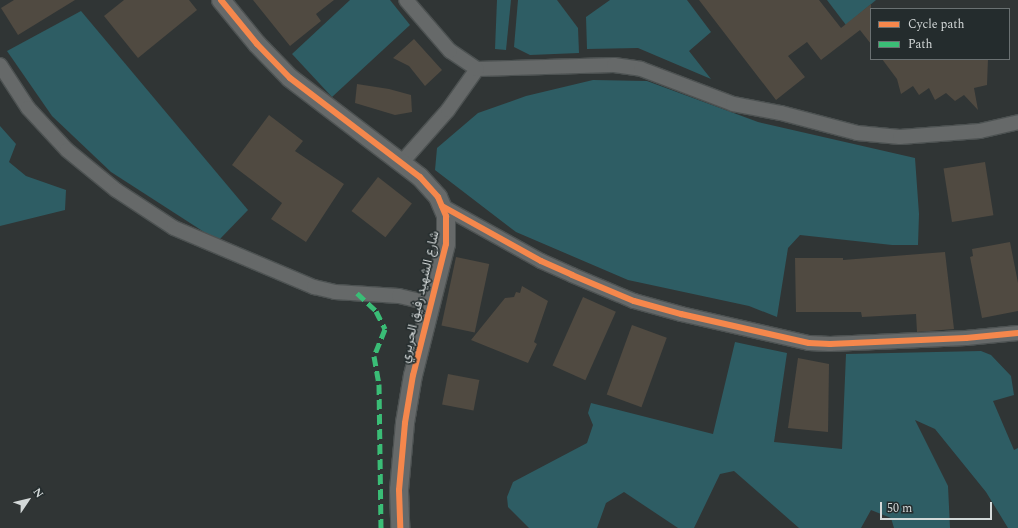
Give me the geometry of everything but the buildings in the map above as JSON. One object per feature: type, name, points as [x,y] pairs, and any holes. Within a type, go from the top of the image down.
[{"type":"street","name":"شارع الشهيد رفيق الحريري","points":[[221,0],[257,44],[290,78],[335,115],[402,162],[431,188],[442,206],[448,234],[413,374],[405,423],[399,490],[400,528]]},
{"type":"street","points":[[406,0],[450,50],[476,69],[614,65],[641,69],[733,104],[781,113],[857,133],[900,137],[980,131],[1018,122]]},
{"type":"street","points":[[0,65],[28,108],[67,150],[116,190],[174,228],[314,288],[335,292],[399,296],[430,303]]},
{"type":"street","points":[[402,162],[448,110],[476,69]]},
{"type":"street","points":[[442,206],[541,261],[634,301],[681,314],[809,342],[830,344],[966,338],[1018,333]]},
{"type":"shaded area","points":[[350,0],[390,0],[410,25],[332,97],[292,54]]},
{"type":"shaded area","points":[[497,0],[511,0],[506,50],[495,49]]},
{"type":"shaded area","points":[[518,0],[557,0],[578,28],[579,53],[530,55],[514,47]]},
{"type":"shaded area","points":[[610,0],[687,0],[711,32],[689,51],[711,79],[638,48],[587,49],[586,17]]},
{"type":"shaded area","points":[[827,0],[876,0],[846,25]]},
{"type":"shaded area","points":[[81,11],[248,210],[218,241],[111,172],[52,116],[7,51]]},
{"type":"shaded area","points":[[593,80],[647,81],[758,122],[915,158],[919,214],[918,245],[892,245],[800,235],[788,248],[777,317],[749,306],[628,280],[516,232],[435,170],[437,148],[478,113],[526,96]]},
{"type":"shaded area","points":[[0,126],[16,144],[9,162],[26,176],[66,190],[65,210],[0,226]]},
{"type":"shaded area","points":[[735,342],[787,353],[774,442],[842,449],[846,354],[981,351],[991,355],[1011,376],[1014,395],[993,401],[1014,450],[1018,448],[1018,528],[1008,528],[986,492],[935,429],[915,420],[948,486],[950,528],[894,528],[891,518],[871,510],[861,528],[799,528],[734,471],[720,474],[694,528],[678,528],[624,492],[606,503],[597,528],[529,528],[508,507],[507,497],[513,482],[587,443],[593,425],[588,413],[591,403],[713,434]]},
{"type":"marked path","points":[[357,293],[376,311],[385,329],[374,356],[379,384],[381,528]]},
{"type":"cycle path","points":[[221,0],[257,44],[290,78],[420,177],[438,197],[446,216],[446,244],[413,375],[405,423],[399,490],[400,528]]},
{"type":"cycle path","points":[[442,206],[541,261],[634,301],[681,314],[809,343],[830,344],[966,338],[1018,333]]}]
